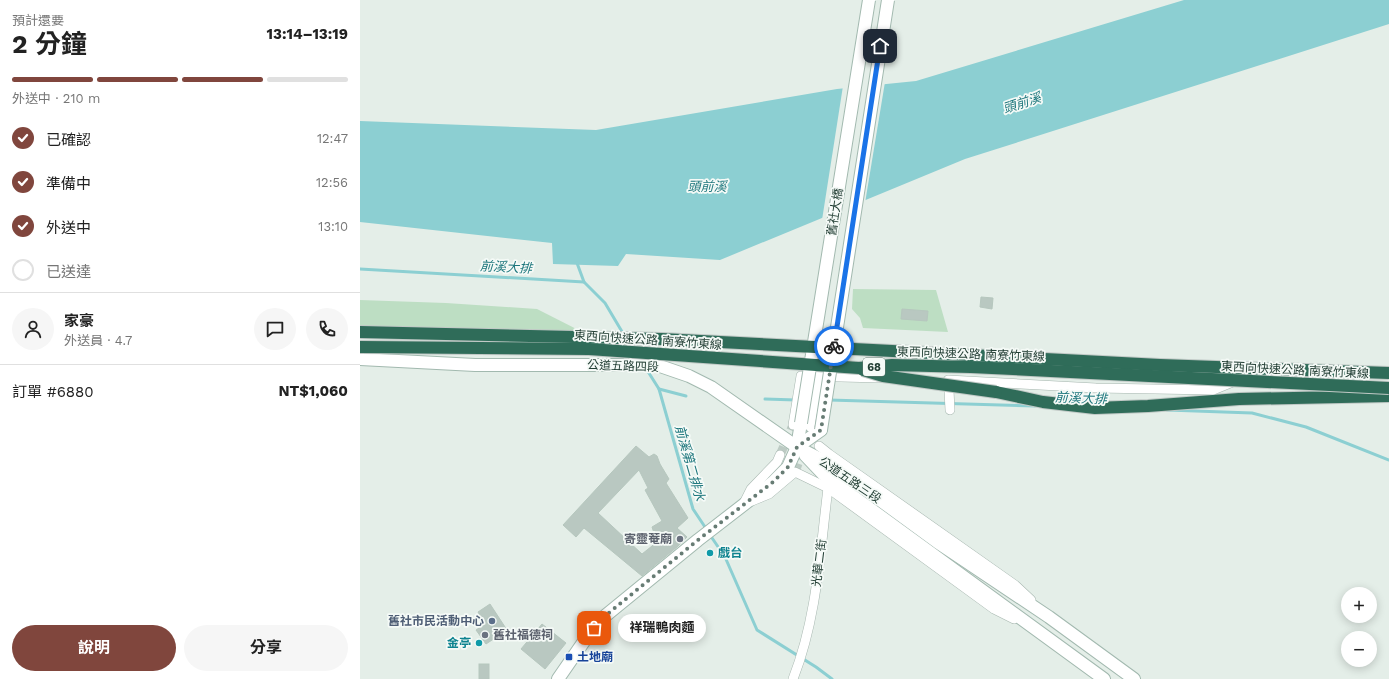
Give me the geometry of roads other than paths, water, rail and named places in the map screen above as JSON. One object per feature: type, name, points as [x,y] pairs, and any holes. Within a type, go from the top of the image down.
[{"type":"highway","name":"東西向快速公路 南寮竹東線","points":[[360,332],[662,339],[1160,365],[1388,386]]},
{"type":"highway","name":"東西向快速公路 南寮竹東線","points":[[360,347],[589,349],[858,368],[892,365],[971,367],[1388,386]]},
{"type":"highway","points":[[858,368],[883,376],[996,392],[1043,402],[1095,408],[1148,406],[1239,399],[1316,398],[1388,386]]},
{"type":"street","name":"舊社大橋","points":[[806,426],[869,0]]},
{"type":"street","name":"舊社大橋","points":[[806,426],[888,0]]},
{"type":"street","name":"公道五路四段","points":[[360,354],[463,358],[475,365]]},
{"type":"street","name":"公道五路四段","points":[[360,359],[475,365],[657,365],[689,376],[711,387],[797,447]]},
{"type":"street","points":[[797,447],[806,426],[797,407],[801,376],[979,381],[1096,388],[1192,390],[1213,390],[1241,378],[1388,386]]},
{"type":"street","points":[[558,679],[587,637],[605,616],[698,540],[773,482],[788,467],[814,410],[819,376]]},
{"type":"street","points":[[918,380],[949,390],[979,381]]},
{"type":"street","points":[[949,390],[950,410]]},
{"type":"street","name":"公道五路三段","points":[[819,446],[828,454],[1015,585],[1049,617]]},
{"type":"street","name":"公道五路三段","points":[[797,447],[832,465],[937,542],[1049,617],[1134,679]]},
{"type":"street","name":"公道五路三段","points":[[797,447],[824,475],[1104,679]]},
{"type":"street","points":[[742,506],[751,489],[776,462],[780,455]]},
{"type":"street","name":"公道五路三段","points":[[742,506],[769,494],[795,472],[828,488],[994,609],[1035,629]]},
{"type":"street","name":"光華二街","points":[[793,679],[807,638],[813,609],[828,488]]},
{"type":"water","name":"頭前溪","points":[[1184,0],[1389,0],[1389,24],[965,159],[720,260],[626,254],[618,266],[553,264],[552,243],[360,222],[360,121],[596,130],[837,89],[916,81]]},
{"type":"waterway","points":[[577,263],[584,282]]},
{"type":"waterway","name":"前溪大排","points":[[360,269],[584,282],[605,303],[624,335]]},
{"type":"waterway","name":"前溪第二排水","points":[[647,370],[659,389],[693,509],[707,530]]},
{"type":"waterway","name":"前溪大排","points":[[659,389],[686,396]]},
{"type":"waterway","name":"前溪大排","points":[[765,399],[796,400]]},
{"type":"waterway","name":"前溪大排","points":[[829,400],[1035,406]]},
{"type":"waterway","name":"前溪大排","points":[[1167,410],[1252,413],[1306,427],[1389,460]]},
{"type":"waterway","name":"前溪第二排水","points":[[710,535],[725,557],[757,630],[816,667],[832,679]]},
{"type":"tunnel","points":[[780,455],[793,425]]},
{"type":"tunnel","points":[[795,472],[804,447]]},
{"type":"place","name":"寄靈菴廟","points":[[680,539]]},
{"type":"place","name":"戲台","points":[[710,553]]},
{"type":"place","name":"舊社市民活動中心","points":[[492,621]]},
{"type":"place","name":"祥瑞鴨肉麵","points":[[594,628]]},
{"type":"place","name":"舊社福德祠","points":[[485,635]]},
{"type":"place","name":"金亭","points":[[479,643]]},
{"type":"place","name":"土地廟","points":[[569,657]]}]
